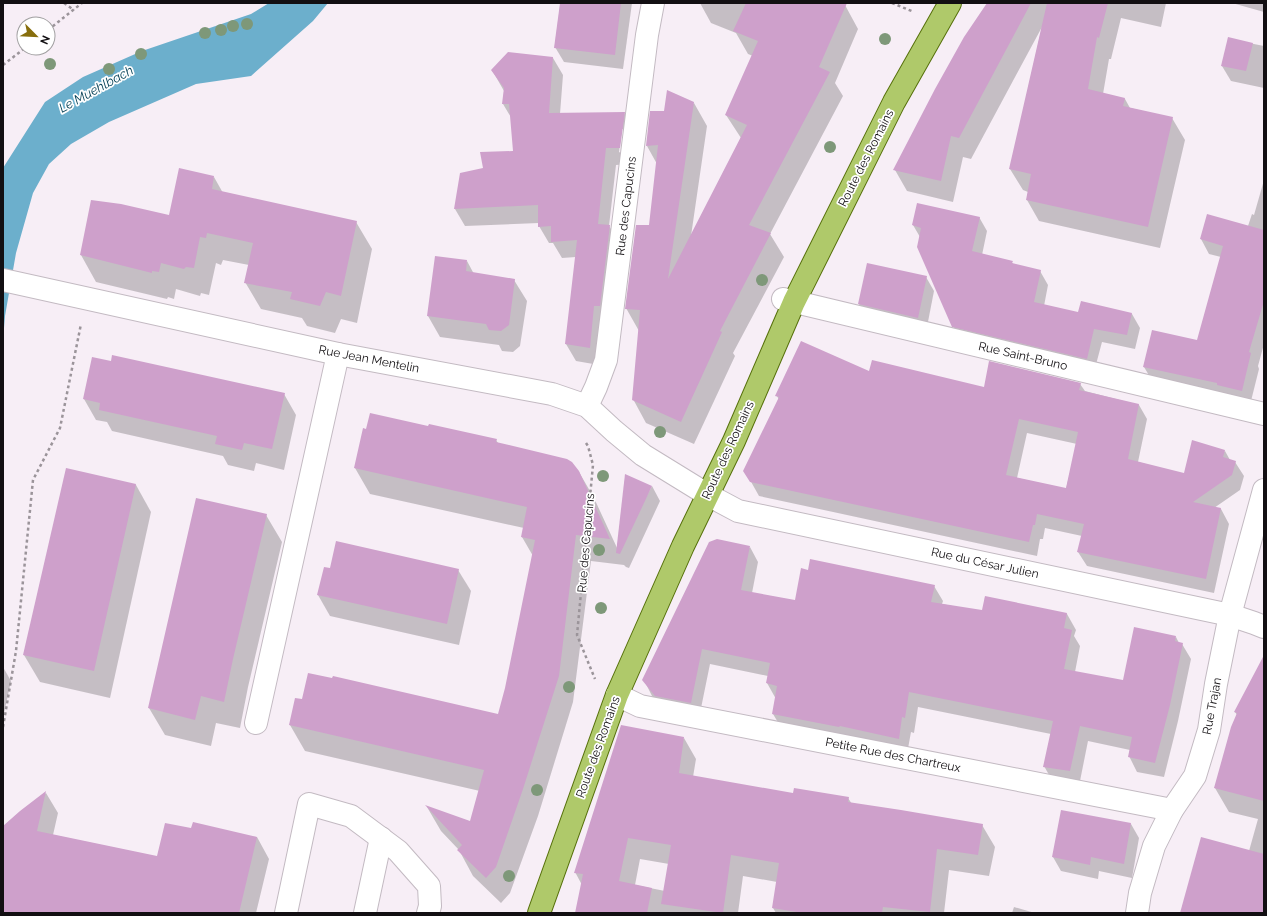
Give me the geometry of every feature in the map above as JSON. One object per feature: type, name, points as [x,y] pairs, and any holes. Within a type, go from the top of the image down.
[{"type":"main road","name":"Route des Romains","points":[[539,913],[617,695],[683,546],[734,441],[788,300],[894,102],[950,3]]},
{"type":"street","name":"Rue des Capucins","points":[[586,406],[596,387],[606,360],[647,35],[653,3]]},
{"type":"street","name":"Rue Jean Mentelin","points":[[13,282],[338,354],[552,394],[586,406],[643,455],[708,495]]},
{"type":"street","name":"Rue Saint-Bruno","points":[[788,300],[1264,414]]},
{"type":"street","points":[[256,723],[338,354]]},
{"type":"street","name":"Rue Trajan","points":[[1137,913],[1140,893],[1154,846],[1172,810],[1195,776],[1208,730],[1230,615],[1264,490]]},
{"type":"street","name":"Rue du César Julien","points":[[708,495],[738,511],[1230,615],[1264,628]]},
{"type":"street","name":"Petite Rue des Chartreux","points":[[617,695],[640,706],[1172,810]]},
{"type":"street","points":[[286,913],[310,804],[351,816],[398,851],[429,886],[430,906],[428,913]]},
{"type":"street","points":[[364,913],[381,838]]},
{"type":"path","points":[[64,3],[74,10]]},
{"type":"path","points":[[56,24],[82,3]]},
{"type":"path","points":[[3,65],[16,55]]},
{"type":"path","points":[[3,727],[16,651],[33,480],[60,428],[86,298]]},
{"type":"path","name":"Rue des Capucins","points":[[583,441],[588,446],[593,464],[577,635],[596,682],[617,695]]},
{"type":"water","name":"Le Muehlbach","points":[[269,3],[328,3],[313,21],[251,76],[196,84],[109,122],[71,144],[49,164],[33,193],[16,253],[5,316],[3,340],[3,168],[45,102],[83,77],[142,51],[251,14]]},
{"type":"building","points":[[560,3],[621,3],[615,55],[554,48]]},
{"type":"building","points":[[746,3],[847,3],[819,67],[830,72],[749,225],[771,233],[720,331],[722,332],[681,422],[632,400],[640,310],[625,309],[636,225],[649,225],[658,145],[646,146],[650,111],[664,111],[667,90],[694,102],[668,279],[747,125],[725,115],[758,41],[733,31]]},
{"type":"building","points":[[987,3],[1031,3],[959,138],[951,136],[941,181],[893,170],[964,37]]},
{"type":"building","points":[[1047,3],[1108,3],[1099,38],[1097,37],[1088,89],[1125,98],[1123,106],[1173,117],[1148,227],[1026,200],[1031,174],[1009,169]]},
{"type":"building","points":[[1228,37],[1253,43],[1246,71],[1221,66]]},
{"type":"building","points":[[508,52],[553,57],[549,113],[625,112],[620,148],[606,148],[598,224],[610,225],[600,306],[594,306],[590,348],[565,344],[577,240],[551,242],[551,226],[538,227],[538,205],[454,209],[460,173],[483,168],[480,152],[513,151],[509,104],[502,104],[504,88],[491,70]]},
{"type":"building","points":[[179,168],[214,176],[212,189],[357,221],[341,296],[326,292],[320,306],[290,299],[292,292],[244,283],[253,243],[207,233],[206,238],[200,237],[194,268],[186,267],[184,269],[161,263],[159,272],[152,271],[152,273],[80,255],[91,200],[121,204],[169,215]]},
{"type":"building","points":[[917,203],[980,217],[972,251],[1013,261],[1012,263],[1041,270],[1034,302],[1078,312],[1081,301],[1132,313],[1127,335],[1094,329],[1087,359],[952,327],[917,247],[921,228],[912,225]]},
{"type":"building","points":[[1207,214],[1264,230],[1264,301],[1249,352],[1251,353],[1242,391],[1217,385],[1217,383],[1143,367],[1152,330],[1197,340],[1223,246],[1200,239]]},
{"type":"building","points":[[435,256],[467,260],[466,271],[515,279],[509,325],[501,331],[489,330],[486,324],[427,316]]},
{"type":"building","points":[[867,263],[927,276],[918,318],[858,304]]},
{"type":"building","points":[[801,341],[869,371],[872,360],[984,387],[989,361],[1081,383],[1079,390],[1139,404],[1128,459],[1184,473],[1192,440],[1225,450],[1223,457],[1236,461],[1232,475],[1193,502],[1221,508],[1206,579],[1077,552],[1084,524],[1037,514],[1029,542],[750,482],[743,471],[779,397],[775,396]],"holes":[[[1019,419],[1078,432],[1066,488],[1006,475]]]},
{"type":"building","points":[[112,355],[285,393],[272,449],[244,443],[242,450],[215,444],[217,436],[99,410],[100,403],[83,399],[92,357],[111,361]]},
{"type":"building","points":[[370,413],[497,439],[496,442],[567,459],[572,462],[579,471],[610,539],[576,535],[559,676],[523,789],[496,867],[486,878],[457,850],[462,845],[425,805],[470,821],[484,770],[289,725],[295,698],[302,699],[308,673],[332,678],[333,676],[498,714],[505,688],[535,540],[521,537],[527,507],[354,468],[363,428],[366,429]]},
{"type":"building","points":[[66,468],[136,484],[94,671],[23,655]]},
{"type":"building","points":[[625,474],[652,486],[620,554],[616,553]]},
{"type":"building","points":[[196,498],[267,514],[224,702],[201,696],[195,720],[148,708]]},
{"type":"building","points":[[717,539],[750,546],[741,590],[795,600],[801,568],[808,570],[810,559],[935,585],[931,602],[982,610],[985,596],[1067,613],[1064,628],[1072,630],[1064,669],[1123,680],[1134,627],[1176,636],[1175,641],[1183,643],[1170,705],[1155,763],[1128,757],[1132,737],[1080,726],[1070,771],[1043,767],[1053,721],[909,692],[905,718],[902,717],[899,739],[840,726],[772,714],[777,686],[766,683],[770,663],[702,649],[691,703],[655,696],[642,680],[709,542]]},
{"type":"building","points":[[336,541],[459,569],[447,624],[317,595],[324,567],[330,568]]},
{"type":"building","points":[[1264,655],[1264,801],[1214,788],[1231,727],[1237,713],[1234,712]]},
{"type":"building","points":[[621,725],[684,737],[679,773],[793,793],[794,788],[849,797],[848,802],[983,824],[978,855],[937,849],[930,912],[883,907],[882,913],[803,913],[772,908],[779,863],[731,855],[723,913],[661,904],[671,845],[628,838],[619,881],[652,888],[647,913],[575,913],[583,874],[574,873]]},
{"type":"building","points":[[46,791],[37,831],[157,856],[165,823],[191,828],[193,822],[257,837],[239,913],[3,913],[3,826]]},
{"type":"building","points":[[1061,810],[1131,823],[1124,864],[1091,857],[1090,865],[1052,857]]},
{"type":"building","points":[[1201,837],[1264,854],[1264,913],[1180,913]]}]
